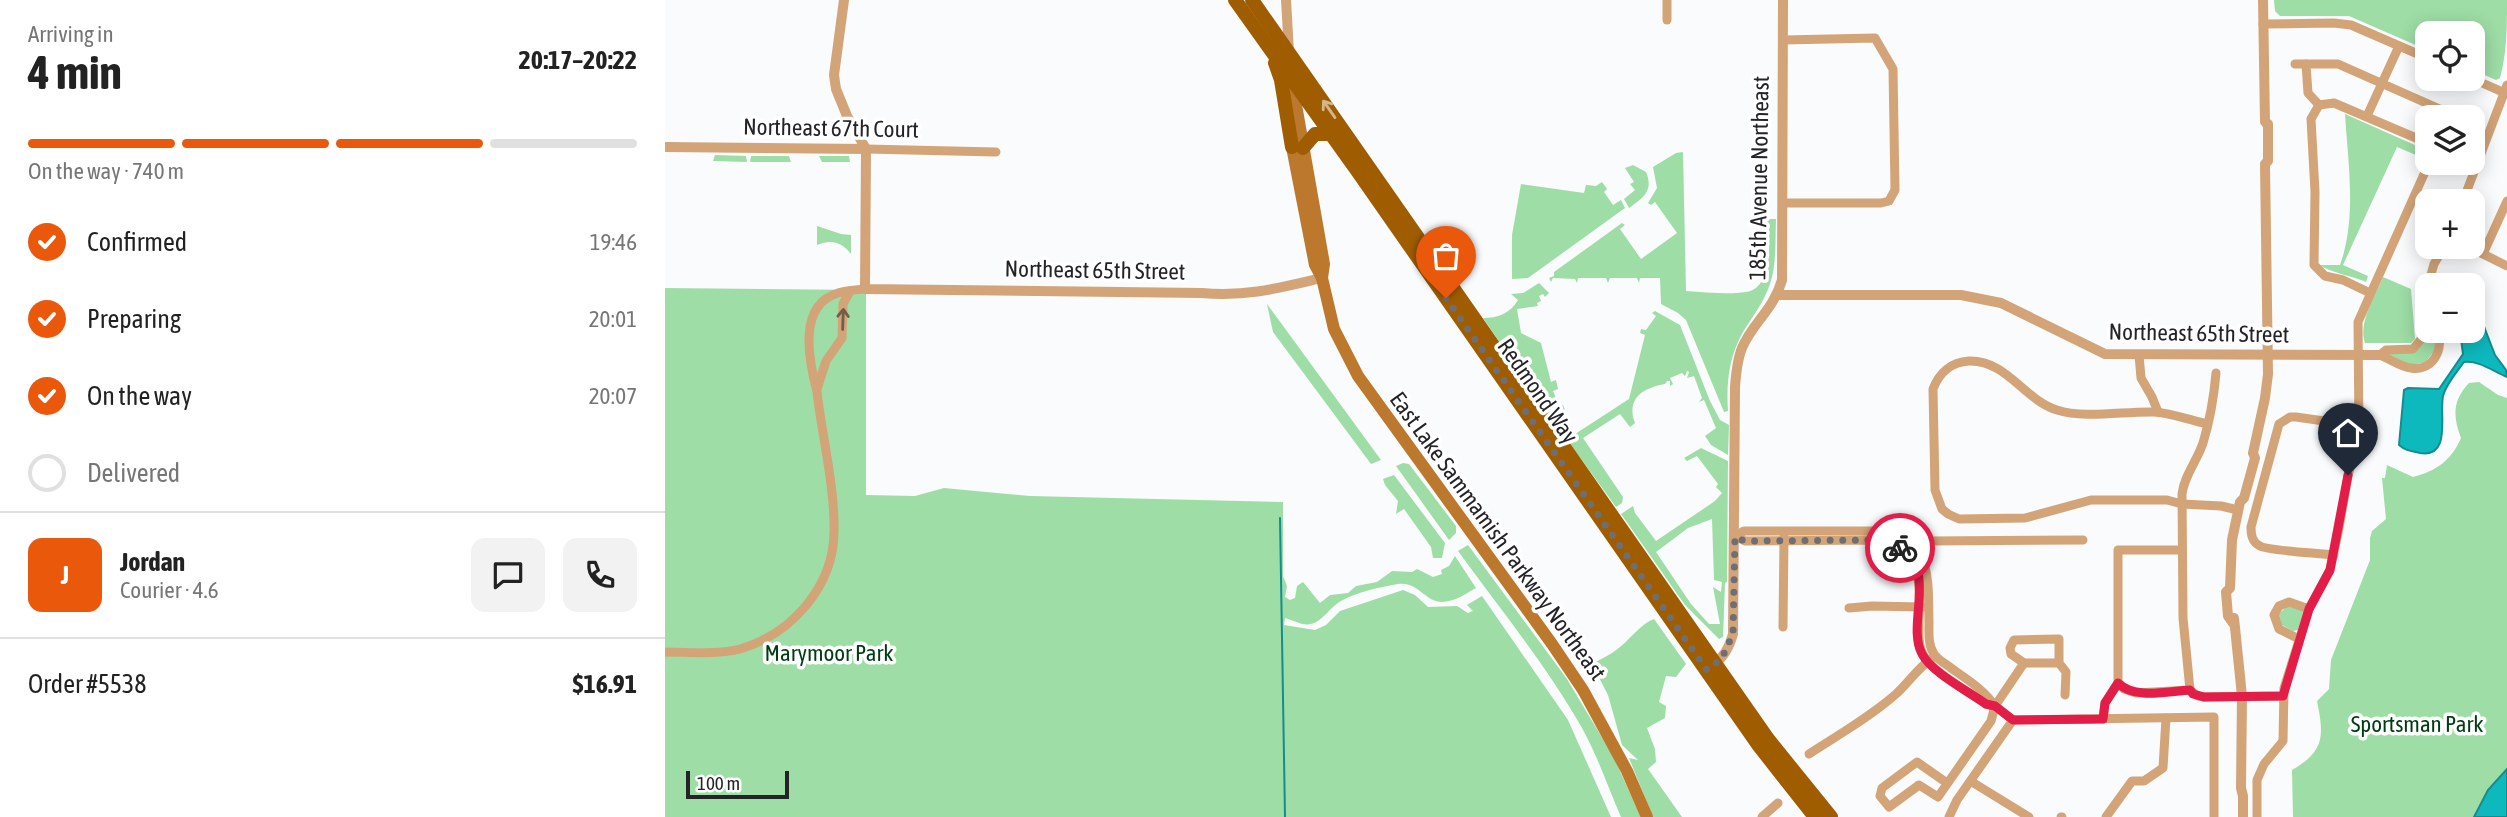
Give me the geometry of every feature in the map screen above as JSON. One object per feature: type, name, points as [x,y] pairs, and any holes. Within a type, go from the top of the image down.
[{"type":"main road","name":"Redmond Way","points":[[1235,0],[1711,666]]},
{"type":"main road","name":"Redmond Way","points":[[1252,0],[1711,666]]},
{"type":"main road","points":[[1267,43],[1267,50],[1281,80],[1298,147],[1315,134],[1331,134]]},
{"type":"main road","name":"East Lake Sammamish Parkway Northeast","points":[[1289,52],[1298,147],[1324,264],[1322,278],[1334,329],[1352,366],[1583,690],[1627,771],[1647,817]]},
{"type":"main road","points":[[1370,189],[1392,214],[1406,223]]},
{"type":"main road","points":[[1711,666],[1759,746],[1815,817]]},
{"type":"main road","points":[[1711,666],[1831,817]]},
{"type":"street","points":[[665,652],[716,652],[739,649],[760,642],[783,629],[815,595],[828,568],[834,530],[808,335],[815,312],[835,293],[865,289],[866,149],[847,116],[836,89],[836,55],[844,0]]},
{"type":"street","points":[[1286,0],[1289,52]]},
{"type":"street","points":[[1667,0],[1667,20]]},
{"type":"street","name":"185th Avenue Northeast","points":[[1711,666],[1730,646],[1733,634],[1737,366],[1742,347],[1777,295],[1783,263],[1783,0]]},
{"type":"street","points":[[2243,817],[2242,696],[2232,591],[2229,588],[2232,540],[2239,506],[2244,498],[2255,458],[2253,453],[2266,398],[2268,124],[2265,122],[2263,0]]},
{"type":"street","points":[[2263,24],[2343,24],[2360,28],[2415,53]]},
{"type":"street","points":[[1783,40],[1875,38],[1893,69],[1895,190],[1889,201],[1783,203]]},
{"type":"street","points":[[2367,116],[2399,46]]},
{"type":"street","points":[[2295,64],[2338,64],[2427,105]]},
{"type":"street","points":[[2306,64],[2308,93],[2319,105]]},
{"type":"street","points":[[2468,189],[2506,90],[2485,83]]},
{"type":"street","points":[[2319,105],[2334,103],[2415,138]]},
{"type":"street","points":[[2319,105],[2311,119],[2315,192],[2314,265],[2325,276],[2343,280],[2370,293]]},
{"type":"street","name":"Northeast 67th Court","points":[[665,146],[996,152]]},
{"type":"street","points":[[2257,817],[2257,780],[2261,768],[2283,741],[2283,696],[2309,609],[2328,576],[2334,555],[2359,426],[2358,323],[2424,175]]},
{"type":"street","points":[[2485,250],[2507,201]]},
{"type":"street","points":[[2485,255],[2507,266]]},
{"type":"street","name":"Northeast 65th Street","points":[[865,289],[1232,295],[1257,293],[1322,278]]},
{"type":"street","points":[[817,391],[823,368],[842,338],[843,304],[850,291]]},
{"type":"street","name":"Northeast 65th Street","points":[[1777,295],[1961,295],[1983,298],[2010,308],[2096,351],[2139,355],[2380,355]]},
{"type":"street","points":[[2418,343],[2413,349],[2386,350],[2380,355],[2411,368],[2424,367],[2439,352],[2440,343]]},
{"type":"street","points":[[810,344],[820,351],[832,351]]},
{"type":"street","points":[[2139,355],[2141,377],[2158,412]]},
{"type":"street","points":[[2207,424],[2158,412],[2067,413],[2042,404],[1994,366],[1967,361],[1947,368],[1936,380],[1933,389],[1935,490],[1938,501],[1948,514],[1959,519],[2025,518],[2091,500],[2167,500],[2182,504],[2239,506]]},
{"type":"street","points":[[2190,690],[2183,618],[2183,486],[2203,444],[2214,397],[2216,373]]},
{"type":"street","points":[[2334,555],[2265,548],[2254,541],[2251,527],[2277,429],[2284,420],[2296,417],[2359,426]]},
{"type":"street","points":[[1735,537],[1745,541],[1784,536],[1886,532],[1907,540],[1914,552],[1924,560],[1928,574],[1924,607],[1931,658],[1986,704],[1995,706],[2013,720],[2214,717],[2214,817]]},
{"type":"street","points":[[1783,627],[1784,536]]},
{"type":"street","points":[[1914,552],[1929,541],[2083,540]]},
{"type":"street","points":[[2103,719],[2105,703],[2118,683],[2118,550],[2181,550]]},
{"type":"street","points":[[2299,639],[2279,629],[2274,615],[2279,606],[2289,602],[2309,609]]},
{"type":"street","points":[[1849,608],[1924,607]]},
{"type":"street","points":[[2059,663],[2024,663],[2011,654],[2010,648],[2014,640],[2059,639],[2059,663],[2066,672],[2065,695]]},
{"type":"street","points":[[1809,754],[1881,706],[1908,681],[1919,666],[1931,658]]},
{"type":"street","points":[[1947,783],[1917,762],[1882,788],[1880,796],[1889,807],[1919,785],[1938,797],[1991,721],[1995,706],[2024,663]]},
{"type":"street","points":[[2118,683],[2124,689],[2136,693],[2190,690],[2198,696],[2283,696]]},
{"type":"street","points":[[2106,817],[2132,781],[2144,782],[2163,768],[2166,718]]},
{"type":"street","points":[[1948,817],[2013,720]]},
{"type":"street","points":[[1972,782],[2029,817]]},
{"type":"street","points":[[2236,817],[2236,796],[2241,788]]},
{"type":"street","points":[[1762,817],[1778,803]]},
{"type":"green space","points":[[2274,0],[2507,0],[2507,30],[2500,78],[2496,80],[2485,75],[2485,21],[2415,21],[2415,45],[2349,16],[2280,16],[2275,11]]},
{"type":"green space","points":[[2345,114],[2415,145],[2415,155],[2397,147],[2343,265],[2368,276],[2366,282],[2320,265],[2340,265],[2348,228],[2350,190]]},
{"type":"green space","points":[[1683,152],[1686,291],[1731,293],[1755,289],[1762,282],[1768,262],[1767,219],[1776,219],[1775,260],[1770,284],[1734,351],[1728,380],[1728,411],[1724,412],[1686,320],[1661,304],[1660,278],[1640,278],[1639,283],[1637,278],[1610,278],[1608,283],[1606,278],[1578,278],[1577,283],[1575,279],[1553,278],[1551,282],[1549,278],[1622,223],[1625,225],[1620,229],[1641,259],[1677,233],[1655,202],[1651,205],[1648,203],[1657,188],[1653,167],[1676,153]]},
{"type":"green space","points":[[715,155],[746,156],[747,162],[713,161]]},
{"type":"green space","points":[[751,156],[789,156],[791,162],[750,162]]},
{"type":"green space","points":[[819,156],[849,156],[850,162],[822,162]]},
{"type":"green space","points":[[1633,165],[1646,172],[1649,184],[1643,197],[1629,208],[1624,199],[1635,190],[1630,184],[1634,182],[1625,168]]},
{"type":"green space","points":[[1602,182],[1607,189],[1604,192],[1613,205],[1621,200],[1625,208],[1528,278],[1512,279],[1512,235],[1521,184],[1584,193],[1586,185],[1596,186]]},
{"type":"green space","points":[[817,226],[851,235],[851,254],[836,243],[817,245]]},
{"type":"green space","points":[[2383,277],[2411,289],[2415,339],[2411,343],[2365,343],[2364,327]]},
{"type":"green space","points":[[1539,283],[1549,293],[1545,297],[1543,294],[1539,296],[1541,301],[1537,303],[1538,306],[1517,309],[1521,333],[1541,343],[1551,382],[1556,380],[1558,389],[1553,391],[1569,420],[1562,426],[1557,425],[1483,318],[1507,312],[1518,300],[1511,294],[1523,293]]},
{"type":"green space","name":"Marymoor Park","points":[[665,288],[866,290],[866,495],[915,496],[944,488],[1030,496],[1283,502],[1283,576],[1287,586],[1285,597],[1290,600],[1295,598],[1297,586],[1303,582],[1320,603],[1330,595],[1348,593],[1356,586],[1377,582],[1392,571],[1412,572],[1417,569],[1433,577],[1442,574],[1441,570],[1449,566],[1455,556],[1476,588],[1456,599],[1436,601],[1416,588],[1398,584],[1347,598],[1311,624],[1301,624],[1285,618],[1284,625],[1315,630],[1326,625],[1340,611],[1403,590],[1415,595],[1428,607],[1457,606],[1468,613],[1473,611],[1467,605],[1482,596],[1568,720],[1611,817],[665,817]]},
{"type":"green space","points":[[1267,304],[1381,460],[1371,464],[1273,332]]},
{"type":"green space","points":[[1655,311],[1680,325],[1710,401],[1720,420],[1729,425],[1728,455],[1711,445],[1705,436],[1716,428],[1704,400],[1699,402],[1702,398],[1694,376],[1687,378],[1687,371],[1685,376],[1682,373],[1670,378],[1673,384],[1670,386],[1670,381],[1667,381],[1638,396],[1633,407],[1635,423],[1630,427],[1620,414],[1583,438],[1623,497],[1622,503],[1616,507],[1571,445],[1569,438],[1629,399],[1645,335],[1640,333],[1641,329],[1646,330],[1656,316],[1652,313]]},
{"type":"green space","points":[[2415,343],[2436,343],[2437,347],[2425,363],[2408,365],[2384,352],[2410,352]]},
{"type":"green space","name":"Sportsman Park","points":[[2479,382],[2507,398],[2507,817],[2293,817],[2292,770],[2311,756],[2319,742],[2321,724],[2317,701],[2329,689],[2331,660],[2370,560],[2372,531],[2386,519],[2382,478],[2385,478],[2387,465],[2413,477],[2429,472],[2447,459],[2461,438],[2456,423],[2459,396],[2469,383]]},
{"type":"green space","points":[[1701,448],[1728,461],[1727,582],[1723,637],[1719,639],[1685,605],[1621,514],[1633,506],[1635,513],[1656,541],[1715,501],[1722,493],[1716,487],[1718,484],[1697,456],[1687,461],[1684,458]],"holes":[[[1712,519],[1714,580],[1722,582],[1721,592],[1713,587],[1720,624],[1709,624],[1691,604],[1656,552],[1688,528]]]},
{"type":"green space","points":[[1409,464],[1456,526],[1456,533],[1449,540],[1396,466]]},
{"type":"green space","points":[[1394,475],[1445,543],[1442,558],[1433,558],[1431,547],[1404,509],[1396,514],[1398,501],[1383,479]]},
{"type":"green space","points":[[1468,545],[1567,679],[1613,756],[1641,817],[1621,817],[1593,750],[1568,705],[1458,551]]},
{"type":"green space","points":[[2287,606],[2304,611],[2298,630],[2293,631],[2280,624],[2278,615]]},
{"type":"green space","points":[[1654,619],[1686,664],[1676,677],[1666,676],[1659,702],[1666,706],[1665,718],[1647,728],[1655,749],[1656,762],[1648,769],[1682,817],[1653,817],[1629,758],[1638,760],[1622,745],[1608,695],[1592,664],[1617,650],[1641,627]]},
{"type":"water","points":[[2485,329],[2507,377],[2481,365],[2464,362],[2443,396],[2442,433],[2437,449],[2430,453],[2420,453],[2399,445],[2404,390],[2439,389],[2463,354],[2462,343],[2485,343]]},
{"type":"water","points":[[2507,769],[2507,817],[2474,817],[2488,790]]},
{"type":"waterway","points":[[1280,518],[1285,817]]},
{"type":"way so far","points":[[1446,298],[1707,670],[1722,658],[1730,646],[1733,634],[1735,537],[1745,541],[1874,540],[1900,548]]},
{"type":"route","points":[[1900,548],[1916,564],[1919,644],[1927,661],[2013,720],[2103,719],[2105,703],[2118,683],[2124,689],[2136,693],[2190,690],[2193,694],[2204,697],[2283,696],[2309,609],[2330,570],[2348,475]]}]
